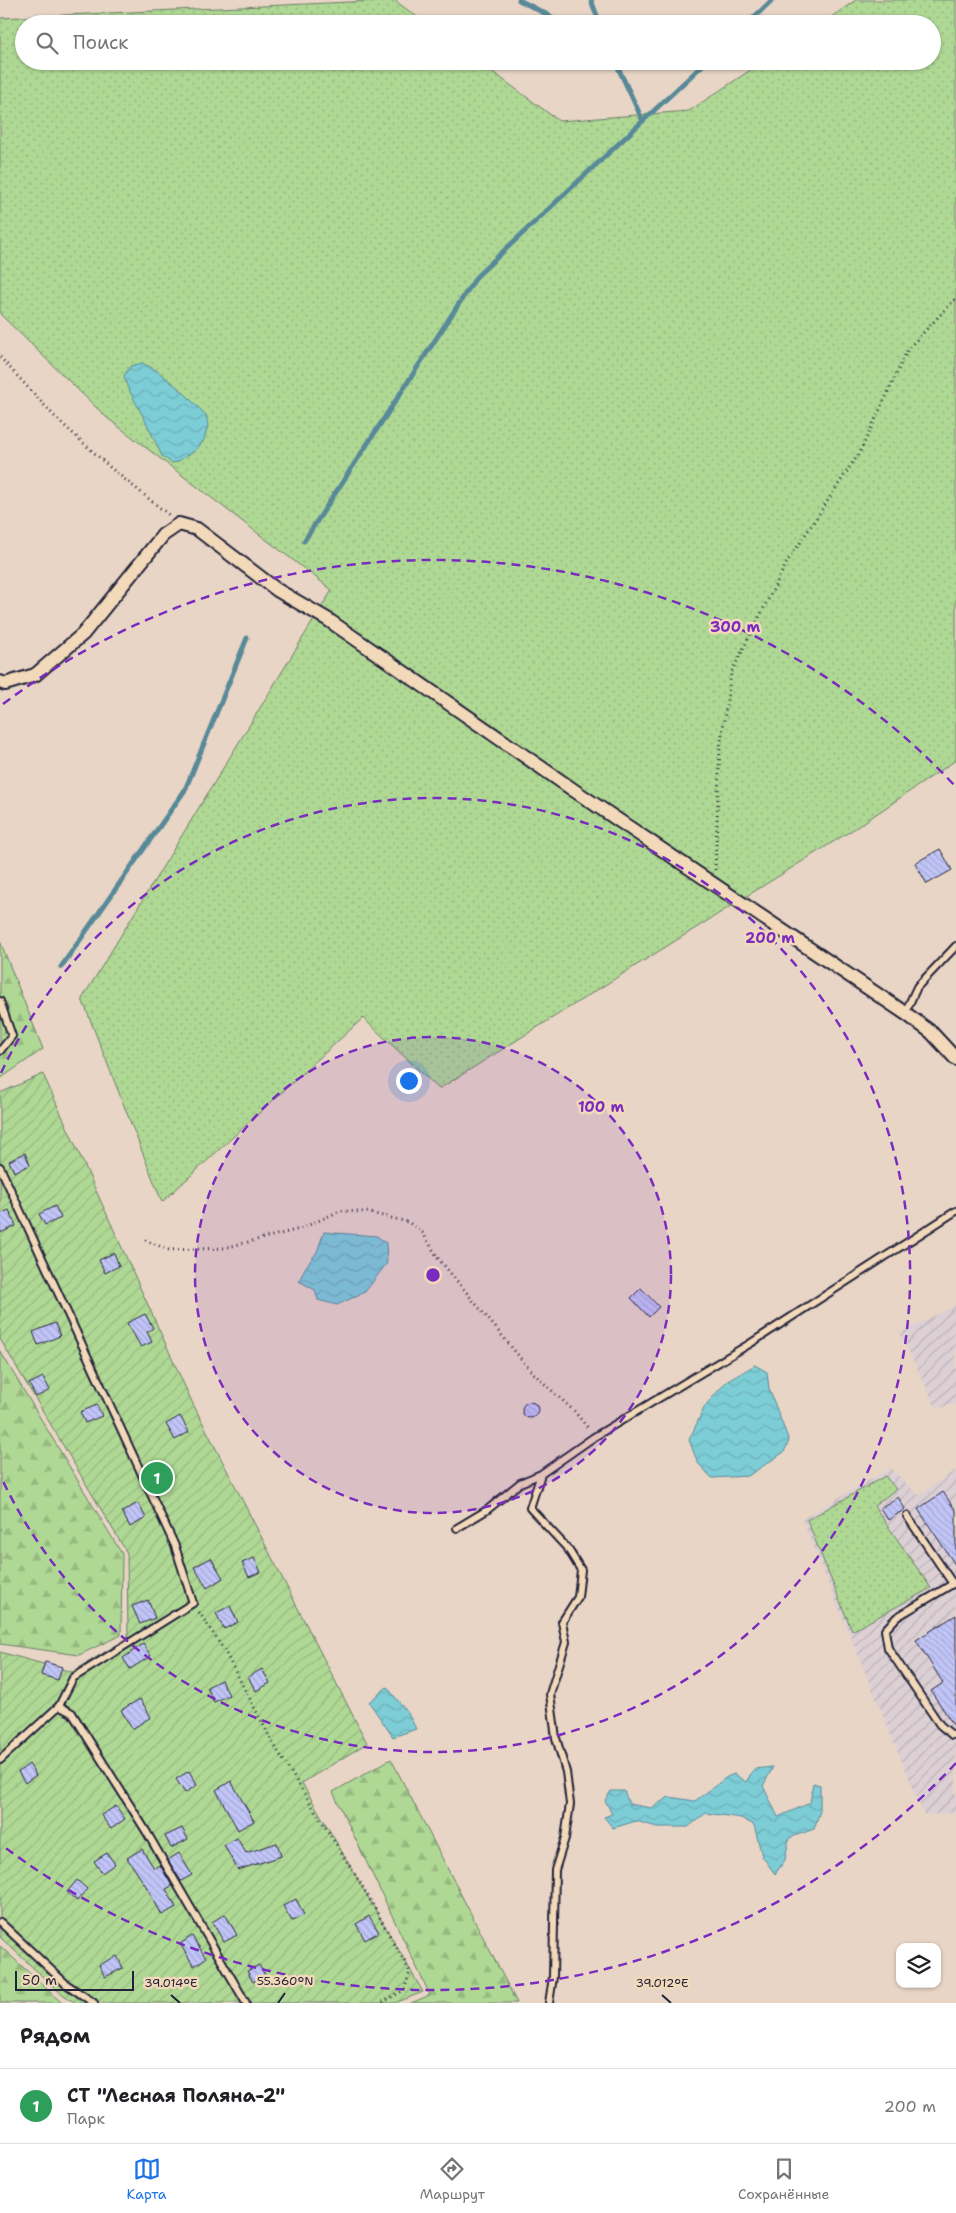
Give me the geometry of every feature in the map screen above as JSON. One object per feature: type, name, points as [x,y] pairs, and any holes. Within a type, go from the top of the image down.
[{"type":"street","points":[[0,682],[5,684],[35,675],[84,634],[163,535],[179,524],[197,529],[277,590],[327,619],[575,791],[905,1013],[931,1032],[956,1059]]},
{"type":"lane","points":[[905,1013],[917,987],[956,946]]},
{"type":"lane","points":[[0,1001],[12,1036],[0,1051]]},
{"type":"lane","points":[[0,1167],[175,1546],[193,1603],[73,1678],[59,1706],[0,1760]]},
{"type":"lane","points":[[457,1528],[487,1510],[520,1483],[541,1474],[594,1437],[751,1342],[956,1211]]},
{"type":"lane","points":[[541,1474],[530,1508],[568,1549],[581,1570],[578,1596],[562,1622],[566,1642],[550,1694],[556,1738],[566,1772],[570,1804],[565,1838],[555,1870],[553,1977],[549,2003]]},
{"type":"lane","points":[[907,1516],[954,1583],[897,1617],[885,1630],[888,1648],[940,1725],[952,1734],[956,1734]]},
{"type":"lane","points":[[59,1706],[72,1713],[141,1822],[246,2003]]},
{"type":"lane","points":[[0,1922],[66,1984],[94,2003]]},
{"type":"path","points":[[714,884],[720,748],[731,674],[786,564],[862,450],[908,349],[956,298]]},
{"type":"path","points":[[0,357],[56,418],[112,469],[179,524]]},
{"type":"path","points":[[145,1240],[169,1250],[224,1248],[300,1230],[340,1212],[366,1212],[408,1222],[423,1233],[438,1258],[532,1372],[574,1411],[594,1437]]},
{"type":"path","points":[[193,1603],[224,1650],[274,1745],[364,1889],[410,1972],[404,1990],[381,2003]]},
{"type":"shaded area","points":[[956,1305],[956,1404],[936,1408],[900,1333]]},
{"type":"shaded area","points":[[890,1468],[918,1495],[956,1470],[956,1813],[924,1815],[802,1519]]},
{"type":"green space","points":[[394,0],[415,15],[66,15]]},
{"type":"green space","points":[[856,0],[956,0],[956,760],[857,827],[439,1089],[363,1018],[162,1202],[82,999],[332,590],[106,417],[0,314],[0,18],[15,17],[15,70],[490,70],[559,121],[689,111],[750,70],[941,70],[941,15],[834,15]]},
{"type":"green space","points":[[0,941],[43,1049],[0,1079]]},
{"type":"green space","points":[[43,1074],[192,1402],[367,1743],[302,1783],[423,1992],[395,2003],[75,2003],[57,1990],[0,1937],[0,1652],[72,1672],[128,1638],[127,1553],[0,1339],[0,1093]]},
{"type":"green space","points":[[0,1351],[122,1554],[121,1635],[79,1655],[0,1644]]},
{"type":"green space","points":[[885,1476],[896,1489],[874,1506],[931,1588],[852,1631],[807,1520]]},
{"type":"green space","points":[[391,1759],[517,2003],[411,2003],[430,1995],[333,1792]]},
{"type":"green space","points":[[0,1946],[62,2003],[0,2003]]},
{"type":"water","points":[[142,363],[156,370],[182,391],[206,415],[208,425],[204,440],[196,450],[177,462],[172,463],[162,456],[127,386],[124,376],[127,371],[131,366]]},
{"type":"water","points":[[324,1232],[377,1236],[386,1243],[387,1263],[365,1292],[337,1305],[318,1300],[315,1290],[299,1281],[305,1268],[317,1252]]},
{"type":"water","points":[[755,1365],[767,1372],[769,1389],[789,1441],[784,1452],[748,1476],[712,1478],[698,1463],[689,1440],[705,1406],[726,1382]]},
{"type":"water","points":[[387,1687],[408,1713],[416,1729],[393,1737],[369,1702]]},
{"type":"water","points":[[773,1767],[763,1786],[778,1817],[810,1803],[813,1783],[820,1785],[820,1811],[814,1829],[789,1838],[785,1860],[775,1874],[762,1856],[754,1825],[741,1818],[706,1813],[688,1827],[657,1827],[636,1821],[613,1828],[604,1817],[612,1814],[605,1800],[611,1791],[624,1791],[629,1804],[651,1808],[669,1797],[695,1801],[727,1777],[734,1774],[746,1782],[754,1769]]},
{"type":"building","points":[[940,849],[952,870],[927,884],[915,863]]},
{"type":"building","points":[[25,1153],[30,1165],[14,1172],[9,1161]]},
{"type":"building","points":[[55,1206],[61,1218],[45,1225],[39,1214]]},
{"type":"building","points":[[9,1210],[16,1226],[0,1233],[0,1214]]},
{"type":"building","points":[[114,1253],[119,1266],[105,1273],[99,1260]]},
{"type":"building","points":[[641,1288],[659,1307],[649,1317],[631,1298]]},
{"type":"building","points":[[145,1314],[153,1328],[147,1332],[152,1342],[141,1347],[127,1323]]},
{"type":"building","points":[[55,1323],[60,1336],[38,1345],[33,1332]]},
{"type":"building","points":[[43,1377],[50,1390],[36,1397],[29,1384]]},
{"type":"building","points":[[530,1402],[536,1404],[538,1410],[536,1416],[530,1418],[524,1416],[522,1410],[524,1404]]},
{"type":"building","points":[[97,1405],[102,1416],[85,1423],[80,1412]]},
{"type":"building","points":[[180,1416],[189,1432],[175,1440],[166,1424]]},
{"type":"building","points":[[943,1492],[956,1511],[956,1566],[918,1509]]},
{"type":"building","points":[[898,1497],[905,1509],[888,1520],[880,1508]]},
{"type":"building","points":[[138,1503],[146,1518],[130,1527],[122,1512]]},
{"type":"building","points":[[211,1558],[223,1578],[207,1588],[194,1567]]},
{"type":"building","points":[[254,1558],[261,1572],[249,1577],[242,1563]]},
{"type":"building","points":[[148,1600],[155,1618],[140,1624],[132,1606]]},
{"type":"building","points":[[230,1606],[238,1622],[224,1629],[216,1613]]},
{"type":"building","points":[[956,1615],[956,1729],[931,1691],[943,1683],[916,1640]]},
{"type":"building","points":[[143,1644],[151,1656],[130,1669],[123,1658]]},
{"type":"building","points":[[45,1662],[62,1667],[58,1680],[41,1675]]},
{"type":"building","points":[[262,1669],[270,1683],[256,1691],[248,1677]]},
{"type":"building","points":[[221,1680],[229,1695],[214,1702],[207,1687]]},
{"type":"building","points":[[140,1699],[151,1717],[132,1729],[121,1710]]},
{"type":"building","points":[[29,1764],[36,1775],[25,1783],[18,1772]]},
{"type":"building","points":[[189,1771],[197,1785],[185,1793],[176,1779]]},
{"type":"building","points":[[231,1781],[254,1821],[238,1830],[216,1790]]},
{"type":"building","points":[[116,1806],[125,1819],[111,1829],[101,1815]]},
{"type":"building","points":[[182,1828],[188,1839],[171,1848],[165,1836]]},
{"type":"building","points":[[237,1838],[246,1853],[277,1843],[281,1856],[238,1870],[224,1845]]},
{"type":"building","points":[[142,1849],[154,1868],[160,1865],[172,1886],[166,1889],[176,1907],[162,1915],[146,1886],[127,1858]]},
{"type":"building","points":[[107,1853],[115,1864],[102,1873],[94,1861]]},
{"type":"building","points":[[179,1853],[192,1875],[181,1881],[168,1860]]},
{"type":"building","points":[[77,1880],[87,1889],[77,1901],[67,1892]]},
{"type":"building","points":[[296,1899],[304,1915],[292,1921],[283,1906]]},
{"type":"building","points":[[225,1914],[237,1935],[224,1942],[212,1922]]},
{"type":"building","points":[[369,1916],[379,1932],[365,1940],[356,1924]]},
{"type":"building","points":[[192,1936],[206,1958],[194,1966],[180,1944]]},
{"type":"building","points":[[117,1956],[123,1968],[105,1977],[99,1965]]},
{"type":"building","points":[[259,1965],[265,1975],[253,1982],[247,1971]]},
{"type":"waterway","points":[[519,0],[548,15]]},
{"type":"waterway","points":[[591,0],[597,15]]},
{"type":"waterway","points":[[756,15],[772,0]]},
{"type":"waterway","points":[[619,70],[643,121]]},
{"type":"waterway","points":[[304,541],[477,276],[697,70]]},
{"type":"waterway","points":[[61,967],[185,790],[247,638]]},
{"type":"place","name":"СТ \"Лесная Поляна-2\"","points":[[157,1478]]}]
